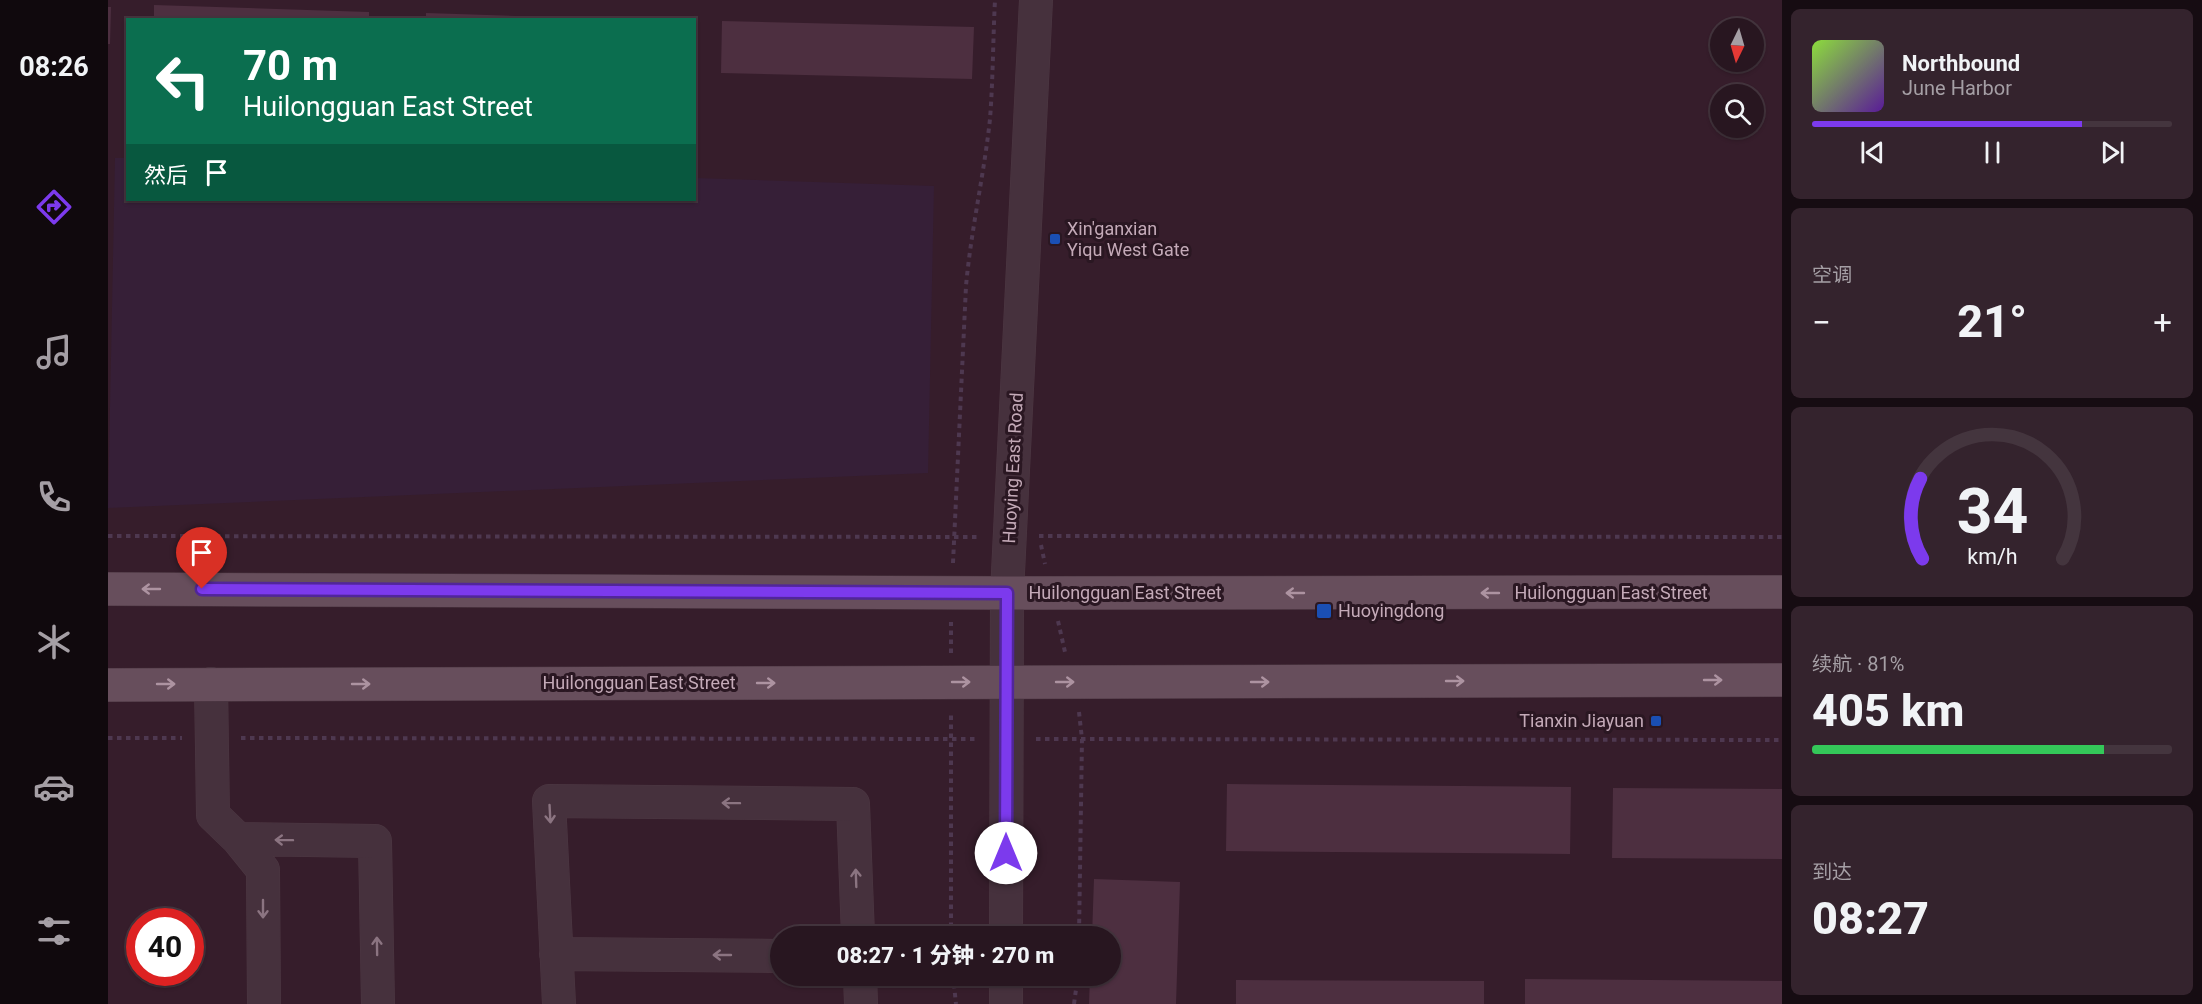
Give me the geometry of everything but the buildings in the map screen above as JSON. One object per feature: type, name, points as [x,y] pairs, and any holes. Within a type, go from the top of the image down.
[{"type":"main road","name":"Huilongguan East Street","points":[[108,589],[951,593],[1782,592]]},
{"type":"main road","name":"Huilongguan East Street","points":[[108,685],[1782,680]]},
{"type":"street","name":"Huoying East Road","points":[[1006,926],[1007,593],[1036,0]]},
{"type":"street","points":[[211,684],[213,815],[238,839],[263,870],[264,1004]]},
{"type":"street","points":[[559,1004],[549,801],[853,804],[858,926]]},
{"type":"street","points":[[238,839],[375,841],[378,1004]]},
{"type":"street","points":[[556,954],[770,956]]},
{"type":"street","points":[[860,986],[861,1004]]},
{"type":"street","points":[[1006,986],[1006,1004]]},
{"type":"path","points":[[951,926],[951,593],[966,286],[990,117],[995,0]]},
{"type":"path","points":[[1037,528],[1078,708],[1082,739],[1079,926]]},
{"type":"path","points":[[108,536],[863,537]]},
{"type":"path","points":[[1150,537],[1782,537]]},
{"type":"path","points":[[108,738],[863,739]]},
{"type":"path","points":[[1152,739],[1782,740]]},
{"type":"path","points":[[954,986],[956,1004]]},
{"type":"path","points":[[1074,1004],[1076,986]]},
{"type":"shaded area","points":[[115,158],[126,158],[126,201],[696,201],[696,178],[934,186],[928,473],[108,508]]},
{"type":"place","name":"Xin'ganxian Yiqu West Gate","points":[[1055,239]]},
{"type":"place","name":"Huoyingdong","points":[[1324,611]]},
{"type":"place","name":"Tianxin Jiayuan","points":[[1656,721]]},
{"type":"route","points":[[202,589],[1007,593],[1006,853]]}]
